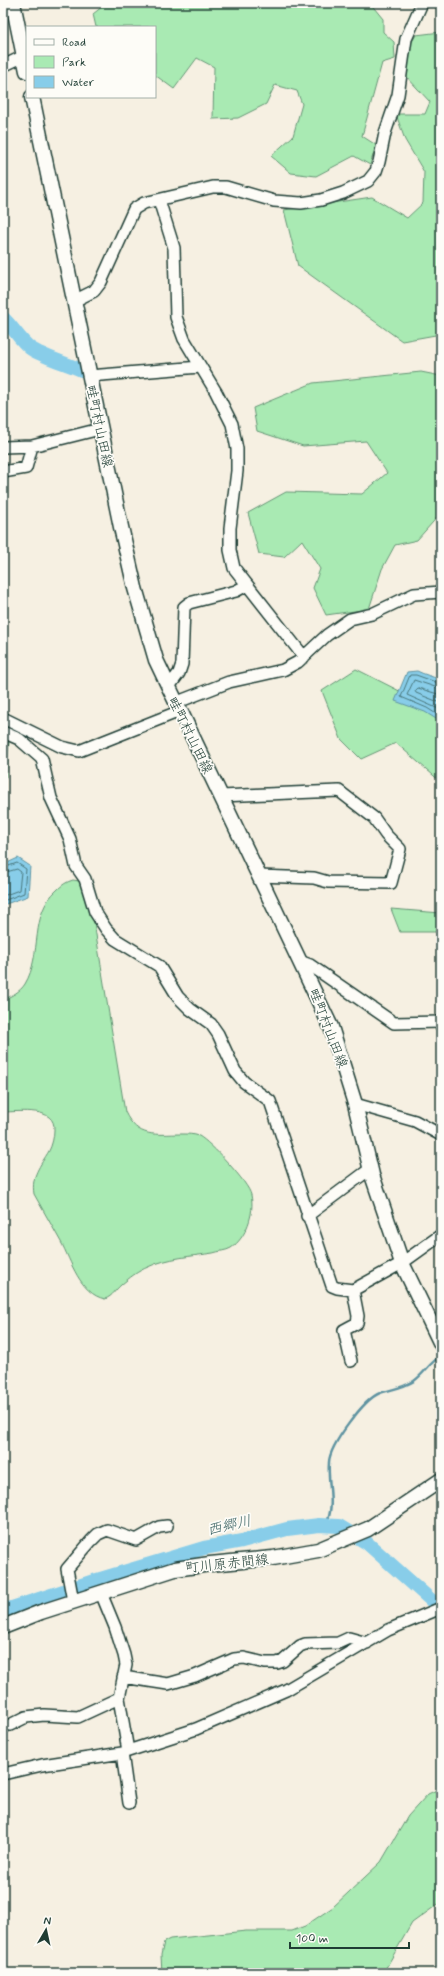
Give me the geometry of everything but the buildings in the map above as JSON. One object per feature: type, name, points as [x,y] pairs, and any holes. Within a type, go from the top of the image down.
[{"type":"main road","points":[[13,3],[26,66]]},
{"type":"main road","name":"畦町村山田線","points":[[32,98],[100,429],[135,588],[156,660],[258,876],[302,962],[331,1027],[355,1104],[370,1169],[402,1263],[441,1344]]},
{"type":"main road","name":"町川原赤間線","points":[[3,1627],[73,1601],[181,1568],[297,1555],[342,1542],[368,1529],[441,1480]]},
{"type":"street","points":[[74,301],[94,291],[101,282],[134,209],[144,203],[213,186],[226,187],[274,201],[301,203],[343,193],[368,181],[376,171],[379,162],[385,133],[401,84],[406,39],[422,3]]},
{"type":"street","points":[[3,66],[24,56]]},
{"type":"street","points":[[159,200],[174,248],[176,317],[184,339],[216,392],[232,424],[237,449],[238,471],[230,528],[230,550],[234,568],[304,657]]},
{"type":"street","points":[[89,376],[200,367]]},
{"type":"street","points":[[3,447],[32,446],[100,429]]},
{"type":"street","points":[[3,472],[26,468],[32,446]]},
{"type":"street","points":[[168,688],[179,673],[182,664],[184,607],[189,603],[236,591],[247,585]]},
{"type":"street","points":[[3,718],[62,747],[79,750],[178,707],[229,682],[283,670],[304,657],[327,635],[350,619],[372,614],[414,594],[441,592]]},
{"type":"street","points":[[3,732],[19,739],[42,759],[51,798],[70,839],[76,866],[85,879],[95,912],[106,929],[115,939],[159,966],[178,997],[190,1009],[212,1024],[235,1071],[244,1082],[270,1101],[307,1216],[332,1286],[353,1290],[402,1263],[441,1235]]},
{"type":"street","points":[[221,796],[339,791],[374,818],[386,836],[400,849],[391,883],[328,882],[314,878],[258,876]]},
{"type":"street","points":[[302,962],[310,965],[394,1023],[441,1022]]},
{"type":"street","points":[[355,1104],[415,1121],[441,1135]]},
{"type":"street","points":[[307,1216],[370,1169]]},
{"type":"street","points":[[351,1361],[344,1330],[357,1323],[358,1316],[353,1290]]},
{"type":"street","points":[[73,1601],[67,1569],[98,1534],[107,1530],[136,1540],[159,1528],[167,1526]]},
{"type":"street","points":[[101,1593],[122,1645],[126,1665],[120,1698],[129,1803]]},
{"type":"street","points":[[3,1774],[42,1765],[125,1752],[196,1729],[286,1690],[388,1630],[438,1610]]},
{"type":"street","points":[[123,1677],[168,1684],[195,1676],[234,1659],[244,1658],[266,1663],[277,1663],[284,1661],[300,1646],[305,1644],[338,1643],[349,1638],[367,1643]]},
{"type":"street","points":[[3,1726],[10,1725],[26,1717],[44,1715],[78,1717],[120,1698]]},
{"type":"green space","points":[[102,3],[370,3],[383,19],[383,32],[394,42],[395,59],[382,63],[362,136],[376,145],[370,165],[354,156],[316,176],[291,173],[271,156],[293,136],[302,104],[297,91],[275,85],[266,104],[238,118],[213,119],[214,67],[197,58],[174,89],[156,76],[156,26],[96,26],[93,14],[103,6]]},
{"type":"green space","points":[[441,32],[441,334],[402,341],[298,266],[284,210],[372,197],[407,218],[423,203],[424,172],[405,140],[396,114],[425,114],[430,102],[405,75],[407,50],[416,35]]},
{"type":"green space","points":[[421,372],[441,376],[441,513],[417,540],[395,545],[382,569],[369,609],[326,615],[313,588],[320,569],[302,540],[284,557],[259,554],[248,513],[286,492],[362,494],[387,473],[366,441],[303,446],[257,431],[253,408],[313,383]]},
{"type":"green space","points":[[356,669],[441,712],[441,782],[396,743],[361,759],[341,739],[322,691]]},
{"type":"green space","points":[[9,741],[6,777],[3,780],[3,748]]},
{"type":"green space","points":[[73,880],[79,881],[87,886],[125,1112],[130,1121],[142,1131],[148,1133],[193,1134],[199,1136],[211,1146],[237,1173],[249,1189],[252,1202],[252,1209],[245,1232],[231,1248],[213,1253],[163,1261],[155,1264],[134,1275],[105,1299],[96,1296],[89,1291],[77,1276],[61,1242],[34,1194],[33,1188],[35,1176],[53,1141],[53,1122],[49,1117],[35,1112],[3,1112],[3,1000],[15,994],[25,984],[34,960],[39,922],[48,900],[62,885]]},
{"type":"green space","points":[[391,909],[441,913],[441,932],[400,932]]},
{"type":"green space","points":[[441,1788],[441,1902],[412,1923],[383,1973],[162,1973],[161,1955],[164,1942],[170,1939],[246,1931],[292,1931],[305,1926],[333,1907],[381,1862],[408,1816],[428,1794]]},
{"type":"water","points":[[417,671],[440,680],[441,722],[425,712],[395,701],[407,672]]},
{"type":"water","points":[[18,858],[30,866],[28,896],[3,905],[3,865]]},
{"type":"waterway","points":[[3,318],[30,348],[81,370]]},
{"type":"waterway","points":[[326,1525],[329,1517],[331,1501],[329,1462],[331,1454],[341,1434],[357,1413],[373,1397],[380,1393],[402,1387],[414,1381],[441,1356]]},
{"type":"waterway","name":"西郷川","points":[[3,1611],[97,1580],[204,1548],[242,1541],[287,1529],[319,1525],[339,1526],[367,1543],[441,1609]]}]
